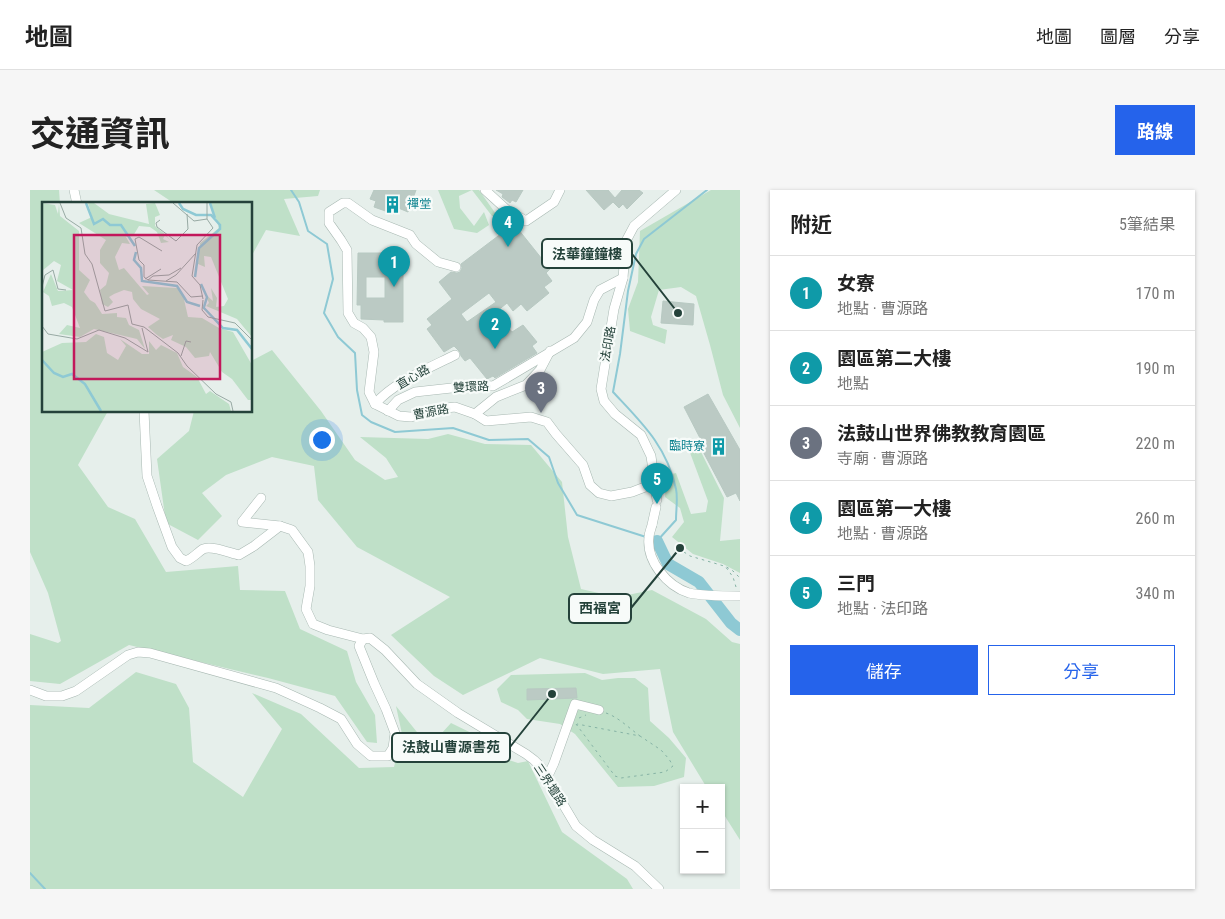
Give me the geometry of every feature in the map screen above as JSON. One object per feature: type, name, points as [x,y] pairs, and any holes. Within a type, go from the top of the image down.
[{"type":"street","points":[[485,190],[507,210],[526,221],[554,202],[560,190]]},
{"type":"street","name":"法印路","points":[[676,190],[634,226],[626,241],[623,278],[614,309],[601,389],[604,401],[615,414],[641,435],[651,456],[657,504],[649,537],[650,553],[654,564],[679,589],[691,594],[738,593]]},
{"type":"street","points":[[375,404],[369,392],[374,352],[371,337],[363,328],[354,323],[348,313],[347,250],[329,223],[329,212],[348,203],[372,220],[410,235],[416,244],[438,262],[456,267]]},
{"type":"street","name":"雙環路","points":[[388,411],[398,400],[416,392],[493,386],[574,338],[587,322],[594,300],[600,290],[623,278]]},
{"type":"street","points":[[475,414],[496,396],[526,385],[540,370],[550,351]]},
{"type":"street","name":"直心路","points":[[375,404],[384,394],[422,371],[455,355]]},
{"type":"street","points":[[485,386],[496,396]]},
{"type":"street","name":"曹源路","points":[[375,404],[399,416],[411,417],[437,409],[455,408],[475,414],[486,421],[531,417],[547,422],[582,465],[590,485],[599,493],[611,496],[655,486]]},
{"type":"street","points":[[144,412],[147,476],[164,528],[172,547],[180,558],[186,561],[205,548],[214,548],[239,555],[280,526]]},
{"type":"street","points":[[261,498],[242,522],[280,526]]},
{"type":"street","name":"三界壇路","points":[[280,526],[292,530],[308,552],[310,586],[306,609],[313,624],[328,630],[363,639],[370,638],[376,641],[417,684],[450,707],[526,754],[541,767],[576,826],[593,840],[635,866],[659,889]]},
{"type":"street","points":[[30,690],[46,696],[62,696],[76,691],[128,655],[138,652],[150,653],[276,688],[341,719],[357,744],[371,756],[388,756],[393,748],[395,733],[359,646],[363,639]]},
{"type":"street","points":[[547,778],[573,721],[575,704],[599,710]]},
{"type":"path","points":[[684,552],[690,556],[725,566],[740,578]]},
{"type":"path","points":[[725,566],[733,577],[738,593]]},
{"type":"path","points":[[573,721],[615,776],[621,778],[665,772],[673,766],[661,750],[616,717],[599,710]]},
{"type":"path","points":[[573,721],[586,715]]},
{"type":"path","points":[[573,721],[640,736]]},
{"type":"green space","points":[[30,190],[59,190],[60,202],[42,202],[42,412],[107,412],[78,465],[108,507],[135,519],[166,572],[238,566],[240,590],[285,591],[300,629],[347,651],[356,682],[375,715],[377,743],[367,742],[335,696],[129,645],[60,684],[30,681],[30,634],[58,643],[61,641],[48,593],[30,552]]},
{"type":"green space","points":[[154,190],[320,190],[318,196],[284,199],[300,236],[266,230],[252,255],[252,202],[172,202]]},
{"type":"green space","points":[[438,190],[472,190],[459,196],[460,208],[474,226],[484,212],[489,225],[477,233],[454,229]]},
{"type":"green space","points":[[472,190],[479,190],[498,217],[492,216]]},
{"type":"green space","points":[[711,190],[740,190],[740,428],[723,395],[696,296],[681,287],[659,290],[651,317],[653,325],[667,330],[665,344],[630,331],[628,309],[638,282],[640,231]]},
{"type":"green space","points":[[272,350],[321,411],[355,460],[385,480],[398,477],[386,458],[360,437],[428,439],[448,434],[485,444],[531,445],[562,482],[568,537],[581,589],[612,596],[613,598],[652,590],[706,619],[732,642],[740,644],[740,840],[725,816],[725,784],[705,784],[673,732],[660,669],[603,674],[540,658],[463,695],[434,676],[391,635],[450,597],[357,547],[318,500],[314,466],[272,457],[226,475],[202,493],[222,516],[198,540],[166,523],[157,459],[189,431],[194,412],[252,412],[252,360]]},
{"type":"green space","points":[[693,446],[699,448],[724,498],[720,541],[740,539],[740,573],[723,564],[693,554],[672,537],[684,522],[680,508],[665,497],[667,475],[676,473],[691,514],[706,512],[708,501],[689,450]]},
{"type":"green space","points":[[136,672],[176,684],[189,708],[193,762],[243,797],[282,729],[252,693],[301,714],[359,768],[394,767],[402,734],[396,706],[429,747],[451,723],[500,747],[503,758],[518,763],[528,761],[562,832],[627,879],[633,889],[30,889],[30,705],[89,708]]},
{"type":"green space","points":[[585,673],[602,680],[635,678],[648,688],[650,721],[669,738],[686,758],[684,777],[654,786],[618,787],[575,734],[560,724],[527,719],[518,710],[501,702],[497,689],[511,675]]},
{"type":"building","name":"禪堂","points":[[374,190],[416,190],[408,212],[396,207],[394,214],[374,207],[376,201],[370,199]]},
{"type":"building","points":[[496,190],[523,190],[516,202],[512,200],[510,203],[502,197],[503,194]]},
{"type":"building","points":[[586,190],[608,190],[615,198],[622,190],[639,190],[643,193],[627,209],[623,204],[619,208],[613,202],[604,210]]},
{"type":"building","points":[[514,224],[550,269],[546,273],[552,281],[544,287],[549,293],[527,311],[521,304],[513,311],[507,303],[496,312],[512,332],[523,325],[537,342],[532,346],[537,353],[495,378],[493,376],[487,379],[470,358],[465,361],[454,346],[444,352],[427,329],[432,325],[427,319],[452,299],[439,282],[451,272],[460,272],[461,264]],"holes":[[[489,293],[496,302],[467,322],[461,314]]]},
{"type":"building","points":[[358,253],[385,253],[385,258],[403,258],[403,322],[361,319],[361,305],[357,305]],"holes":[[[366,277],[385,277],[385,298],[366,298]]]},
{"type":"building","points":[[663,301],[694,304],[693,325],[661,323]]},
{"type":"building","name":"臨時寮","points":[[708,394],[740,450],[740,501],[736,493],[727,497],[698,442],[701,440],[684,407]]},
{"type":"building","points":[[576,688],[577,698],[527,700],[527,689]]},
{"type":"waterway","points":[[291,190],[299,202],[308,231],[327,244],[333,279],[324,313],[338,337],[355,353],[357,390],[362,415],[371,422],[395,432],[453,428],[489,440],[528,439],[549,457],[558,483],[577,515],[646,537]]},
{"type":"waterway","points":[[653,539],[657,541],[676,520],[677,493],[672,474],[659,447],[643,425],[613,392],[628,291],[636,254],[644,239],[707,190]]},
{"type":"waterway","points":[[657,541],[668,564],[699,582],[731,623],[740,630]]},
{"type":"waterway","points":[[30,873],[45,889]]},
{"type":"place","name":"禪堂","points":[[393,204]]},
{"type":"place","name":"園區第一大樓","points":[[508,247]]},
{"type":"place","name":"女寮","points":[[394,287]]},
{"type":"place","name":"法華鐘鐘樓","points":[[678,313]]},
{"type":"place","name":"園區第二大樓","points":[[495,349]]},
{"type":"place","name":"法鼓山世界佛教教育園區","points":[[541,413]]},
{"type":"place","name":"臨時寮","points":[[719,446]]},
{"type":"place","name":"三門","points":[[657,504]]},
{"type":"place","name":"西福宮","points":[[680,548]]},
{"type":"place","name":"法鼓山曹源書苑","points":[[552,694]]}]
